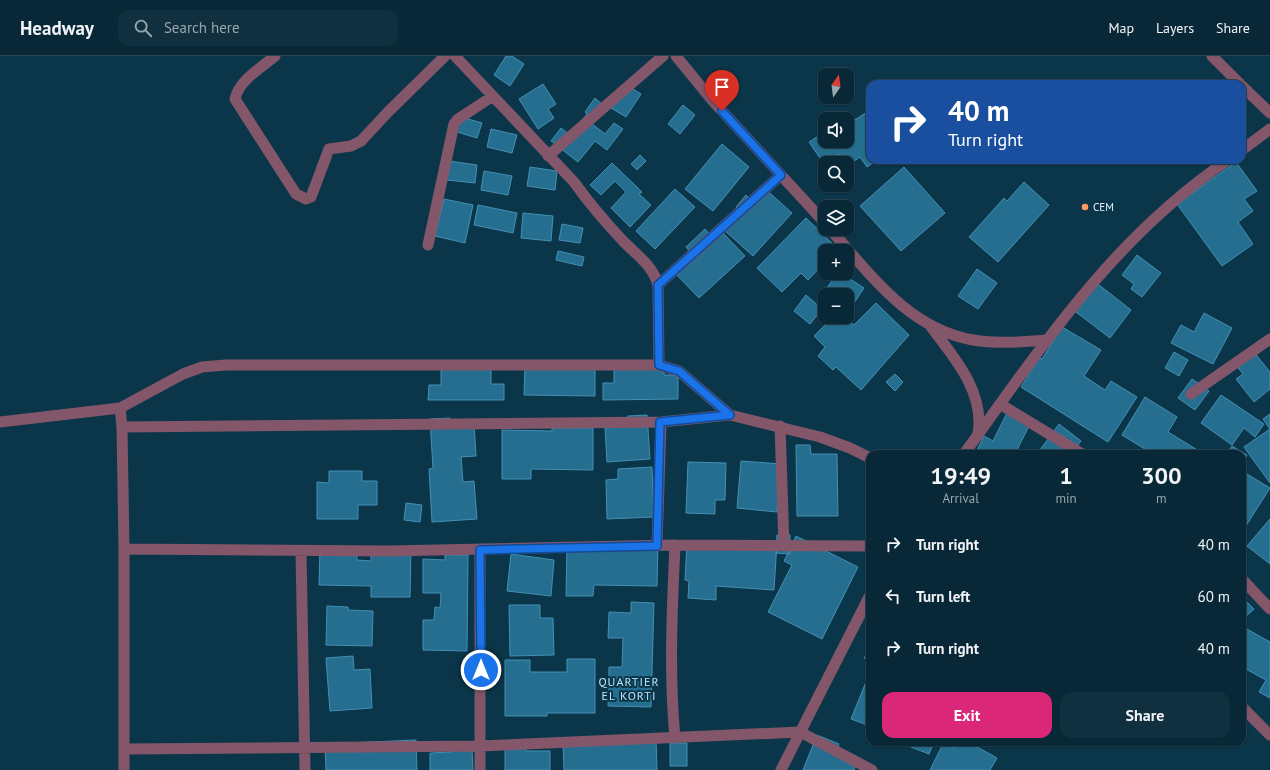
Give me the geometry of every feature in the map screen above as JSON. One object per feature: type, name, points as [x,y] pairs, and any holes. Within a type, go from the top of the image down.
[{"type":"street","points":[[275,56],[236,90],[234,99],[296,194],[306,200],[311,197],[329,149],[351,146],[361,141],[445,56]]},
{"type":"street","points":[[456,56],[548,156],[574,182],[590,204],[624,242],[649,266],[656,277],[658,285],[659,365]]},
{"type":"street","points":[[548,156],[663,56]]},
{"type":"street","points":[[676,56],[712,100],[818,215]]},
{"type":"street","points":[[1212,56],[1236,80]]},
{"type":"street","points":[[1246,90],[1270,113]]},
{"type":"street","points":[[428,245],[454,124],[458,119],[493,96]]},
{"type":"street","points":[[1246,147],[1270,129]]},
{"type":"street","points":[[967,450],[1046,340],[1079,298],[1153,219],[1198,180],[1222,164]]},
{"type":"street","points":[[658,285],[781,175]]},
{"type":"street","points":[[836,236],[890,297],[931,326],[950,334],[974,340],[1019,342],[1046,340]]},
{"type":"street","points":[[931,326],[960,368],[978,403],[980,420],[978,434]]},
{"type":"street","points":[[1191,394],[1270,339]]},
{"type":"street","points":[[0,422],[120,408],[184,374],[202,367],[226,365],[659,365],[679,371],[730,415]]},
{"type":"street","points":[[1000,404],[1075,450]]},
{"type":"street","points":[[120,408],[122,427],[124,549],[124,770]]},
{"type":"street","points":[[122,427],[660,422],[730,415],[820,437],[850,448],[866,456]]},
{"type":"street","points":[[657,546],[660,422]]},
{"type":"street","points":[[780,426],[784,546]]},
{"type":"street","points":[[124,549],[301,551],[480,550],[675,545],[866,546]]},
{"type":"street","points":[[675,545],[671,626],[672,706],[675,738]]},
{"type":"street","points":[[480,550],[480,770]]},
{"type":"street","points":[[301,551],[305,770]]},
{"type":"street","points":[[1246,582],[1270,609]]},
{"type":"street","points":[[781,770],[866,603]]},
{"type":"street","points":[[1246,711],[1270,735]]},
{"type":"street","points":[[125,749],[304,746],[480,746],[800,732],[872,770]]},
{"type":"building","points":[[506,56],[512,56],[524,64],[510,86],[494,75]]},
{"type":"building","points":[[543,84],[556,104],[548,109],[554,118],[538,129],[519,99]]},
{"type":"building","points":[[626,85],[641,94],[626,117],[611,108]]},
{"type":"building","points":[[595,98],[604,106],[591,123],[605,134],[614,123],[623,129],[607,150],[595,141],[578,162],[551,141],[561,128],[570,135],[587,114],[585,112]]},
{"type":"building","points":[[683,105],[695,115],[680,134],[668,124]]},
{"type":"building","points":[[866,113],[866,164],[871,164],[867,167],[860,157],[854,161],[854,156],[839,156],[838,154],[835,156],[819,156],[809,142],[818,136],[818,148],[854,148],[854,120]]},
{"type":"building","points":[[458,116],[482,123],[477,138],[454,131]]},
{"type":"building","points":[[491,129],[517,135],[512,153],[487,147]]},
{"type":"building","points":[[722,144],[749,167],[713,211],[685,189]]},
{"type":"building","points":[[640,155],[646,161],[637,170],[631,164]]},
{"type":"building","points":[[449,161],[477,165],[475,183],[447,180]]},
{"type":"building","points":[[612,163],[642,192],[639,194],[651,205],[630,227],[611,208],[626,192],[615,181],[601,195],[590,185]]},
{"type":"building","points":[[1233,164],[1237,164],[1257,191],[1244,199],[1253,211],[1238,222],[1253,244],[1222,266],[1177,204]]},
{"type":"building","points":[[530,167],[557,171],[555,190],[527,186]]},
{"type":"building","points":[[904,167],[945,213],[901,251],[860,206]]},
{"type":"building","points":[[484,171],[512,176],[508,195],[481,190]]},
{"type":"building","points":[[1024,182],[1049,205],[998,262],[969,237],[1004,198],[1007,201]]},
{"type":"building","points":[[762,186],[792,213],[753,256],[724,230],[741,211],[736,207],[746,195],[750,199]]},
{"type":"building","points":[[675,189],[695,207],[655,249],[636,231]]},
{"type":"building","points":[[444,199],[473,205],[465,243],[435,236]]},
{"type":"building","points":[[478,205],[517,213],[513,233],[474,225]]},
{"type":"building","points":[[523,213],[553,216],[551,241],[521,238]]},
{"type":"building","points":[[806,218],[818,230],[818,236],[825,236],[833,244],[818,244],[818,269],[808,280],[801,273],[782,292],[757,268]]},
{"type":"building","points":[[562,224],[583,228],[580,243],[559,240]]},
{"type":"building","points":[[705,229],[714,239],[722,232],[745,256],[699,298],[672,270],[690,252],[686,247]]},
{"type":"building","points":[[558,251],[584,257],[582,266],[556,260]]},
{"type":"building","points":[[1137,255],[1161,273],[1142,297],[1131,289],[1134,284],[1122,275]]},
{"type":"building","points":[[977,269],[997,283],[978,309],[958,296]]},
{"type":"building","points":[[832,280],[852,280],[864,288],[854,303],[854,288],[827,288]]},
{"type":"building","points":[[1094,281],[1131,310],[1110,338],[1072,309]]},
{"type":"building","points":[[806,295],[818,306],[818,314],[810,324],[794,311]]},
{"type":"building","points":[[876,303],[909,335],[861,390],[836,367],[833,370],[818,356],[825,347],[814,336],[826,324],[854,325]]},
{"type":"building","points":[[1204,313],[1232,328],[1213,364],[1171,343],[1181,325],[1194,332]]},
{"type":"building","points":[[1062,327],[1101,350],[1084,376],[1105,390],[1111,381],[1137,397],[1108,442],[1021,387],[1039,358],[1042,359]]},
{"type":"building","points":[[1253,351],[1270,372],[1270,389],[1254,402],[1236,379],[1243,374],[1235,364]]},
{"type":"building","points":[[1174,352],[1188,360],[1179,376],[1165,368]]},
{"type":"building","points":[[525,364],[595,364],[595,396],[524,395]]},
{"type":"building","points":[[614,365],[664,365],[664,375],[678,375],[678,399],[603,400],[603,383],[614,383]]},
{"type":"building","points":[[441,367],[491,367],[491,384],[504,384],[504,400],[428,400],[429,385],[441,385]]},
{"type":"building","points":[[895,374],[903,382],[895,391],[886,382]]},
{"type":"building","points":[[1192,379],[1209,391],[1195,410],[1178,398]]},
{"type":"building","points":[[1221,395],[1264,424],[1255,437],[1244,428],[1232,445],[1201,423]]},
{"type":"building","points":[[1145,397],[1177,417],[1168,432],[1197,450],[1146,450],[1122,435]]},
{"type":"building","points":[[1009,409],[1032,420],[1017,450],[977,450],[984,436],[993,441]]},
{"type":"building","points":[[1270,414],[1270,429],[1263,419]]},
{"type":"building","points":[[647,415],[650,459],[607,462],[605,428],[629,426],[628,416]]},
{"type":"building","points":[[450,418],[450,424],[474,423],[476,456],[461,457],[463,482],[474,481],[477,519],[432,522],[429,469],[433,468],[430,419]]},
{"type":"building","points":[[1059,424],[1081,441],[1074,450],[1040,450]]},
{"type":"building","points":[[552,428],[593,428],[593,470],[531,469],[531,479],[502,479],[502,430],[552,431]]},
{"type":"building","points":[[1270,429],[1270,483],[1244,447]]},
{"type":"building","points":[[796,445],[810,445],[811,454],[837,454],[838,516],[797,516]]},
{"type":"building","points":[[1232,446],[1239,450],[1230,450]]},
{"type":"building","points":[[741,461],[781,464],[777,512],[737,508]]},
{"type":"building","points":[[688,462],[726,463],[725,500],[715,500],[715,514],[686,513]]},
{"type":"building","points":[[652,467],[654,517],[607,519],[606,480],[618,479],[618,469]]},
{"type":"building","points":[[329,471],[362,471],[362,481],[377,481],[377,505],[358,505],[358,519],[317,519],[317,482],[329,483]]},
{"type":"building","points":[[1246,473],[1270,488],[1246,526]]},
{"type":"building","points":[[406,503],[422,505],[420,522],[404,520]]},
{"type":"building","points":[[1270,519],[1270,564],[1247,546]]},
{"type":"building","points":[[777,535],[790,535],[790,554],[776,553]]},
{"type":"building","points":[[796,536],[858,567],[822,639],[768,612],[792,565],[784,561]]},
{"type":"building","points":[[687,542],[777,543],[774,590],[716,586],[716,600],[688,598],[689,581],[685,580]]},
{"type":"building","points":[[658,543],[657,586],[594,585],[593,596],[566,596],[567,545]]},
{"type":"building","points":[[371,548],[411,549],[410,597],[371,597],[371,586],[319,585],[320,549],[357,550],[357,560],[371,561]]},
{"type":"building","points":[[511,554],[554,560],[551,596],[507,591]]},
{"type":"building","points":[[445,555],[468,555],[467,651],[423,650],[423,620],[434,620],[435,607],[440,608],[441,593],[423,593],[423,559],[445,560]]},
{"type":"building","points":[[1246,601],[1254,609],[1246,616]]},
{"type":"building","points":[[631,602],[654,603],[651,707],[608,706],[609,667],[622,667],[623,638],[608,638],[609,612],[631,613]]},
{"type":"building","points":[[509,605],[540,605],[540,618],[553,618],[554,655],[510,656]]},
{"type":"building","points":[[327,606],[348,607],[348,610],[373,611],[372,646],[326,645]]},
{"type":"building","points":[[1246,629],[1270,642],[1270,698],[1259,692],[1266,680],[1246,669]]},
{"type":"building","points":[[353,656],[354,670],[370,669],[372,708],[330,711],[326,658]]},
{"type":"building","points":[[567,659],[595,659],[595,713],[547,713],[547,716],[505,716],[505,660],[530,660],[530,672],[567,672]]},
{"type":"building","points":[[866,682],[866,725],[851,719]]},
{"type":"building","points":[[817,735],[839,744],[836,750],[859,758],[854,770],[803,770]]},
{"type":"building","points":[[656,738],[657,770],[564,770],[563,741]]},
{"type":"building","points":[[416,740],[417,770],[326,770],[325,744]]},
{"type":"building","points":[[670,743],[687,743],[687,766],[670,766]]},
{"type":"building","points":[[908,746],[932,746],[929,754]]},
{"type":"building","points":[[942,746],[951,746],[954,748],[955,746],[975,746],[997,758],[990,770],[930,770]]},
{"type":"building","points":[[526,747],[526,751],[550,751],[550,770],[505,770],[505,748]]},
{"type":"building","points":[[451,748],[472,748],[473,770],[430,770],[430,753],[451,752]]},
{"type":"place","name":"CEM","points":[[1085,207]]},
{"type":"district","name":"QUARTIER EL KORTI","points":[[629,688]]},
{"type":"route","points":[[481,670],[480,550],[657,546],[660,422],[730,415],[679,371],[659,365],[658,285],[781,175],[722,111]]}]
